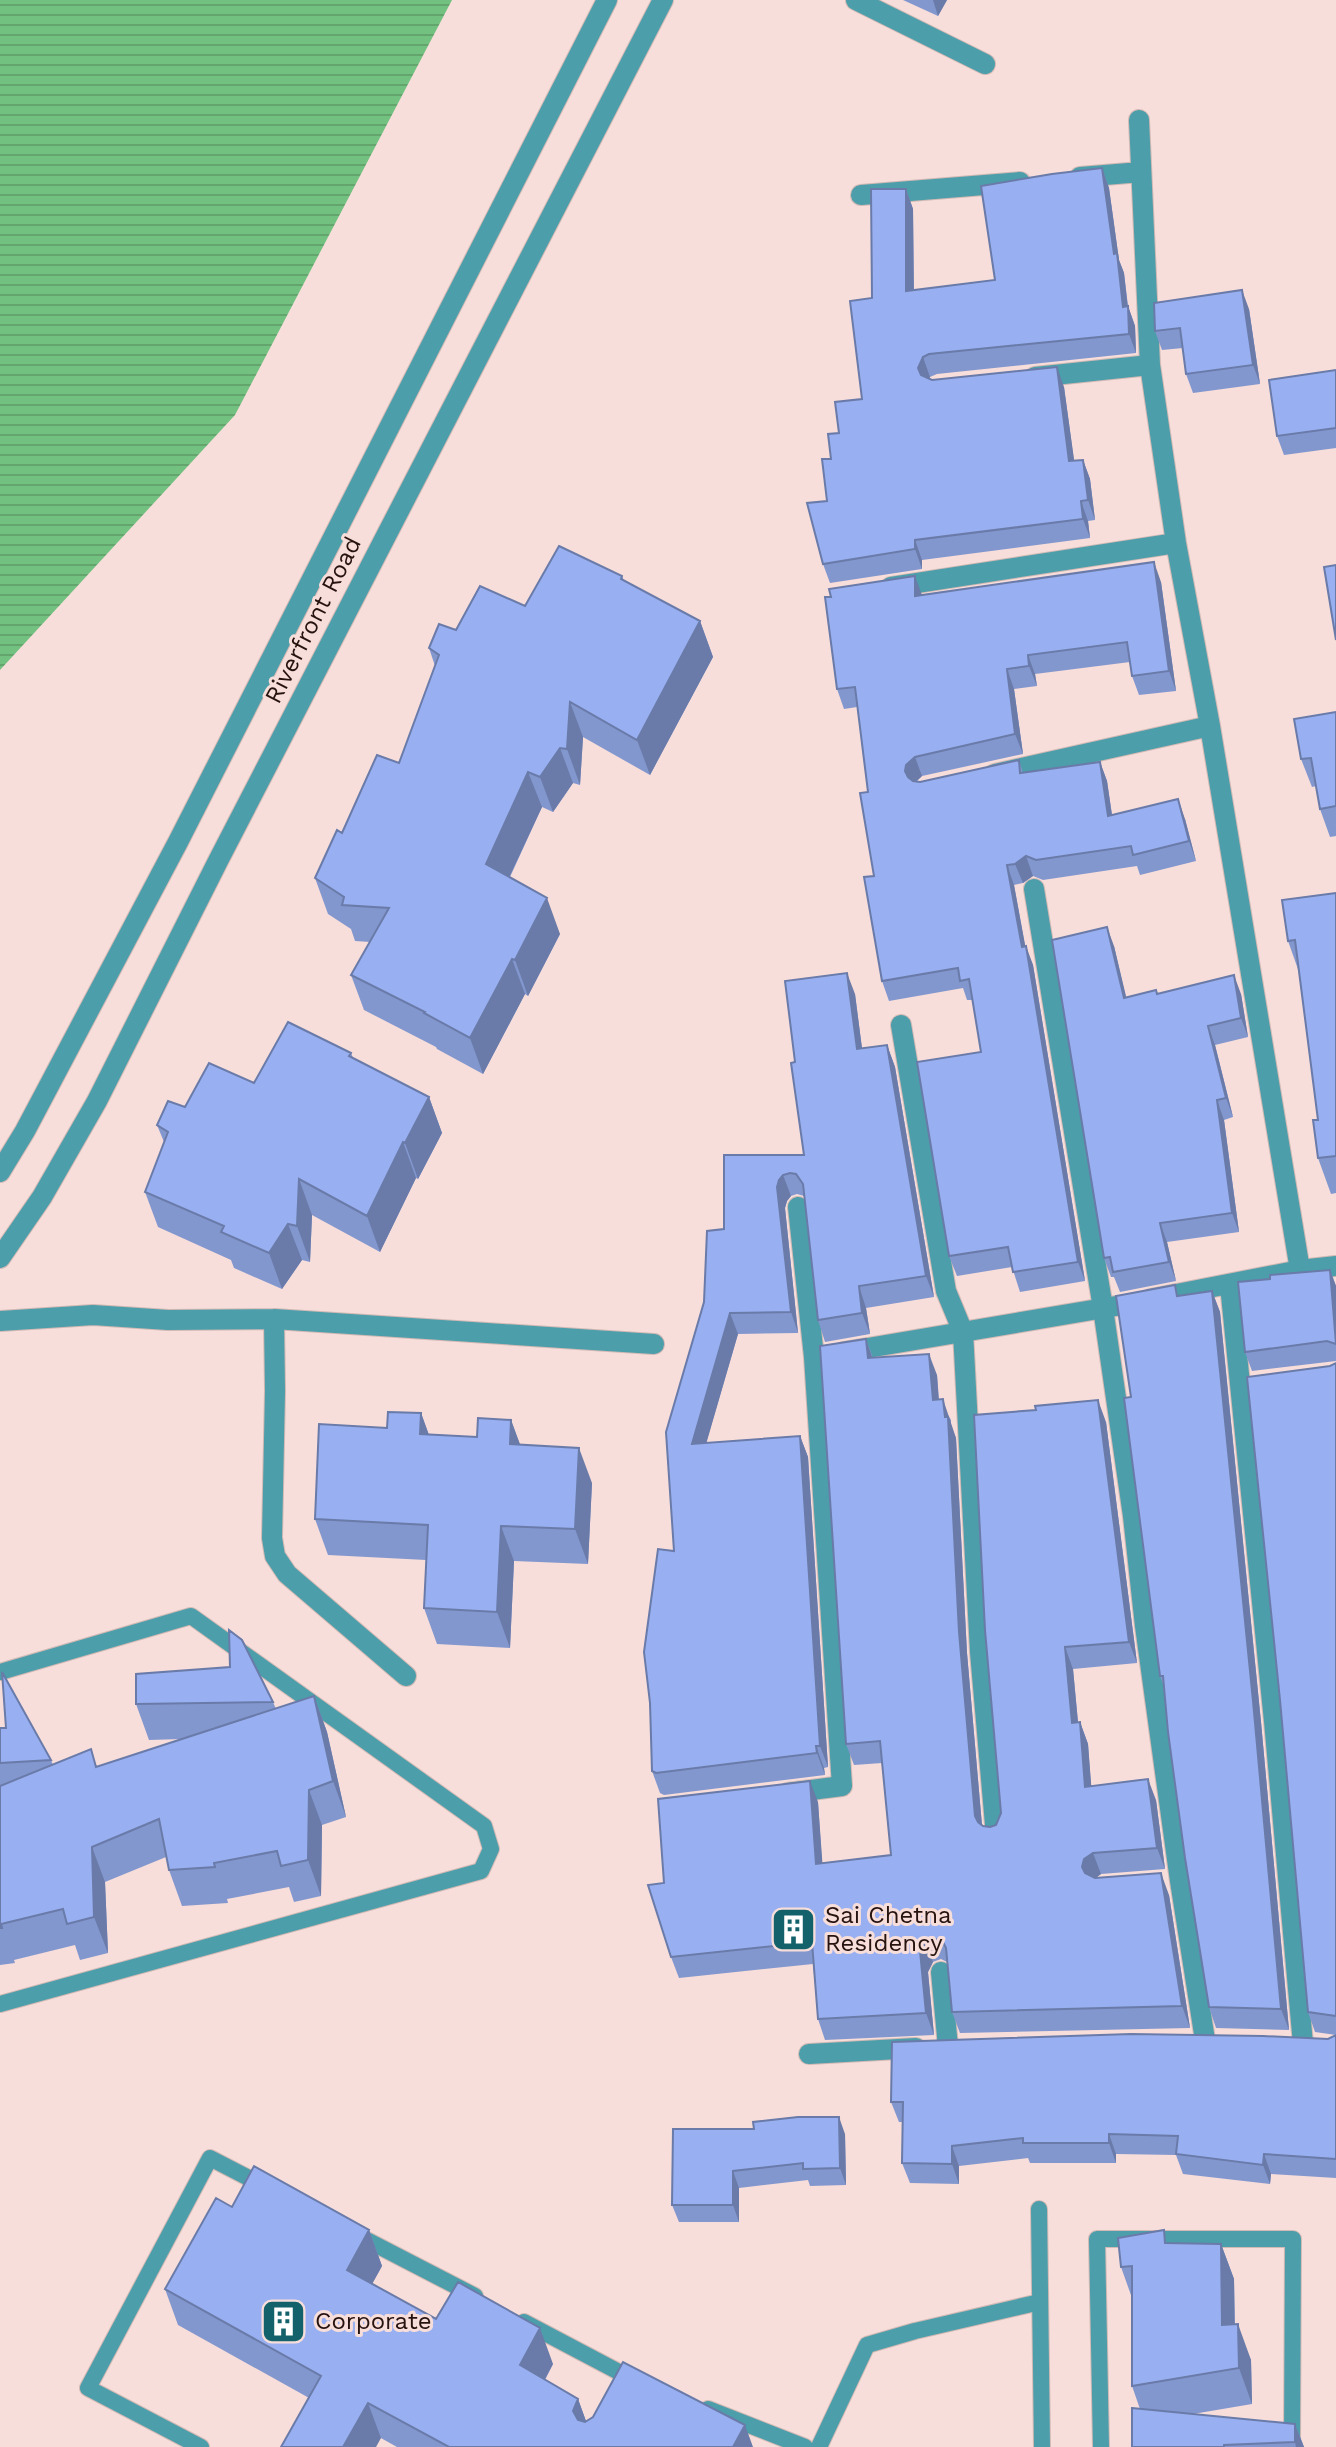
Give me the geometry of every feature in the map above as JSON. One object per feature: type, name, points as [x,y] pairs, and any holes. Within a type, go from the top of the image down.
[{"type":"street","name":"Riverfront Road","points":[[0,1172],[25,1131],[178,842],[607,0]]},
{"type":"street","name":"Riverfront Road","points":[[0,1258],[42,1197],[97,1101],[663,0]]},
{"type":"street","points":[[856,0],[985,64]]},
{"type":"street","points":[[1139,120],[1150,365],[1176,543],[1210,726],[1300,1270]]},
{"type":"street","points":[[1063,178],[1141,172]]},
{"type":"street","points":[[861,195],[1032,181]]},
{"type":"street","points":[[1014,379],[1150,365]]},
{"type":"street","points":[[872,590],[1176,543]]},
{"type":"street","points":[[970,779],[1210,726]]},
{"type":"street","points":[[1034,889],[1103,1308],[1133,1516],[1173,1882],[1205,2040]]},
{"type":"street","points":[[901,1025],[946,1291],[963,1332],[980,1652],[996,1836]]},
{"type":"street","points":[[767,1795],[842,1786],[814,1357],[798,1207]]},
{"type":"street","points":[[814,1357],[1336,1266]]},
{"type":"street","points":[[1230,1285],[1246,1385],[1274,1721],[1296,2044],[1325,2046]]},
{"type":"street","points":[[0,1321],[93,1315],[168,1320],[274,1319],[654,1344]]},
{"type":"street","points":[[274,1319],[272,1538],[275,1556],[287,1574],[406,1676]]},
{"type":"street","points":[[809,2054],[956,2046],[941,1972]]},
{"type":"lane","points":[[0,1672],[191,1616],[484,1826],[491,1849],[481,1871],[0,2004]]},
{"type":"lane","points":[[201,2447],[88,2388],[210,2158],[281,2195]]},
{"type":"lane","points":[[1039,2209],[1042,2447]]},
{"type":"lane","points":[[337,2224],[499,2309],[636,2386]]},
{"type":"lane","points":[[1101,2447],[1097,2239],[1293,2239],[1292,2447]]},
{"type":"lane","points":[[819,2447],[867,2345],[1040,2302]]},
{"type":"lane","points":[[691,2402],[805,2447]]},
{"type":"shaded area","points":[[0,0],[452,0],[235,415],[0,670]]},
{"type":"building","points":[[1102,168],[1123,307],[1128,306],[1129,334],[929,354],[923,357],[918,368],[921,375],[932,380],[1057,367],[1069,461],[1083,460],[1088,500],[1081,501],[1083,519],[915,540],[915,549],[823,564],[807,503],[827,501],[822,459],[831,459],[828,434],[839,433],[835,402],[862,399],[850,301],[872,298],[871,189],[906,189],[906,291],[995,280],[981,186]]},
{"type":"building","points":[[1242,290],[1253,365],[1186,374],[1180,328],[1155,331],[1154,303]]},
{"type":"building","points":[[1336,370],[1336,428],[1277,436],[1269,380]]},
{"type":"building","points":[[559,546],[622,576],[621,579],[700,621],[637,740],[570,702],[567,749],[560,748],[540,777],[528,772],[486,864],[547,898],[470,1038],[351,975],[389,908],[342,905],[344,897],[315,878],[337,830],[342,833],[377,755],[399,763],[439,655],[429,648],[439,624],[456,630],[480,586],[525,606]]},
{"type":"building","points":[[1154,562],[1169,671],[1132,676],[1127,642],[1028,655],[1029,666],[1007,669],[1015,734],[915,757],[906,765],[908,777],[920,782],[1019,760],[1020,773],[1100,762],[1108,816],[1178,799],[1189,841],[1133,855],[1131,846],[1036,860],[1026,856],[1015,864],[1007,865],[1022,947],[1026,946],[1078,1262],[1013,1272],[1008,1247],[949,1256],[917,1062],[981,1052],[969,979],[960,981],[958,968],[882,981],[864,877],[874,876],[860,793],[868,792],[855,687],[837,689],[825,597],[831,597],[829,589],[915,576],[915,596]]},
{"type":"building","points":[[1336,565],[1336,640],[1324,567]]},
{"type":"building","points":[[1336,712],[1336,806],[1320,809],[1311,758],[1301,759],[1294,719]]},
{"type":"building","points":[[1336,893],[1336,1156],[1318,1158],[1313,1120],[1318,1120],[1295,940],[1288,941],[1282,900]]},
{"type":"building","points":[[1107,927],[1124,998],[1156,990],[1157,994],[1234,975],[1241,1018],[1208,1026],[1226,1098],[1217,1100],[1232,1213],[1160,1223],[1169,1262],[1113,1272],[1110,1257],[1104,1258],[1052,940]]},
{"type":"building","points":[[847,973],[857,1049],[887,1045],[926,1276],[859,1286],[862,1313],[818,1320],[803,1184],[796,1174],[783,1175],[777,1187],[791,1312],[730,1313],[692,1444],[800,1436],[820,1746],[816,1746],[817,1753],[656,1773],[652,1771],[650,1703],[644,1652],[658,1549],[674,1551],[666,1432],[704,1302],[707,1231],[724,1229],[724,1155],[804,1155],[791,1063],[795,1062],[785,981]]},
{"type":"building","points":[[288,1022],[429,1097],[367,1216],[299,1179],[297,1226],[288,1224],[269,1253],[221,1232],[224,1226],[145,1192],[168,1132],[157,1125],[168,1101],[185,1107],[209,1063],[254,1083]]},
{"type":"building","points":[[1330,1270],[1336,1344],[1327,1341],[1245,1352],[1238,1282],[1270,1279],[1270,1275]]},
{"type":"building","points":[[1175,1285],[1177,1296],[1212,1291],[1281,2009],[1209,2007],[1185,1858],[1124,1398],[1131,1397],[1116,1296]]},
{"type":"building","points":[[866,1339],[868,1358],[929,1354],[933,1400],[943,1399],[945,1417],[948,1417],[959,1632],[975,1816],[983,1826],[996,1825],[1001,1813],[985,1630],[974,1415],[1036,1410],[1035,1406],[1098,1400],[1129,1642],[1065,1647],[1072,1723],[1080,1722],[1085,1787],[1148,1779],[1157,1848],[1093,1853],[1084,1859],[1082,1867],[1085,1873],[1095,1878],[1161,1873],[1182,2006],[952,2012],[946,1948],[943,1942],[933,1938],[925,1940],[920,1951],[926,2013],[818,2019],[812,1942],[671,1957],[648,1885],[664,1883],[658,1799],[810,1781],[816,1864],[891,1855],[880,1741],[846,1744],[820,1346]]},
{"type":"building","points":[[1336,1363],[1336,2016],[1308,2012],[1247,1377]]},
{"type":"building","points":[[388,1412],[421,1413],[420,1434],[477,1437],[478,1418],[511,1420],[510,1444],[579,1448],[575,1529],[501,1526],[497,1612],[424,1608],[428,1525],[315,1519],[319,1424],[387,1428]]},
{"type":"building","points":[[229,1630],[242,1640],[273,1702],[136,1704],[136,1674],[230,1667]]},
{"type":"building","points":[[2,1672],[51,1760],[0,1763],[0,1728],[6,1728]]},
{"type":"building","points":[[314,1696],[333,1781],[309,1790],[308,1860],[281,1866],[277,1851],[214,1863],[215,1867],[169,1870],[159,1819],[92,1847],[94,1917],[67,1924],[63,1909],[1,1924],[0,1928],[0,1786],[91,1749],[96,1767]]},
{"type":"building","points":[[1131,2034],[1328,2039],[1336,2035],[1336,2159],[1264,2154],[1263,2165],[1176,2154],[1178,2136],[1109,2134],[1109,2143],[1023,2143],[1023,2138],[952,2146],[952,2164],[902,2163],[903,2102],[891,2102],[892,2042]]},
{"type":"building","points":[[839,2117],[840,2168],[803,2169],[803,2163],[733,2171],[733,2205],[672,2205],[673,2129],[754,2129],[753,2122]]},
{"type":"building","name":"Corporate","points":[[254,2166],[369,2230],[347,2270],[436,2319],[458,2282],[540,2328],[520,2365],[578,2399],[573,2411],[578,2420],[585,2422],[593,2417],[623,2362],[745,2425],[733,2447],[449,2447],[368,2403],[343,2447],[281,2447],[321,2376],[165,2289],[216,2198],[232,2207]]},
{"type":"building","points":[[1164,2230],[1165,2243],[1221,2244],[1222,2325],[1238,2324],[1239,2368],[1132,2386],[1132,2266],[1121,2267],[1118,2238]]},
{"type":"building","points":[[1132,2408],[1295,2424],[1295,2442],[1224,2447],[1132,2447]]},
{"type":"place","name":"Sai Chetna Residency","points":[[794,1929]]},
{"type":"place","name":"Corporate","points":[[284,2321]]}]
